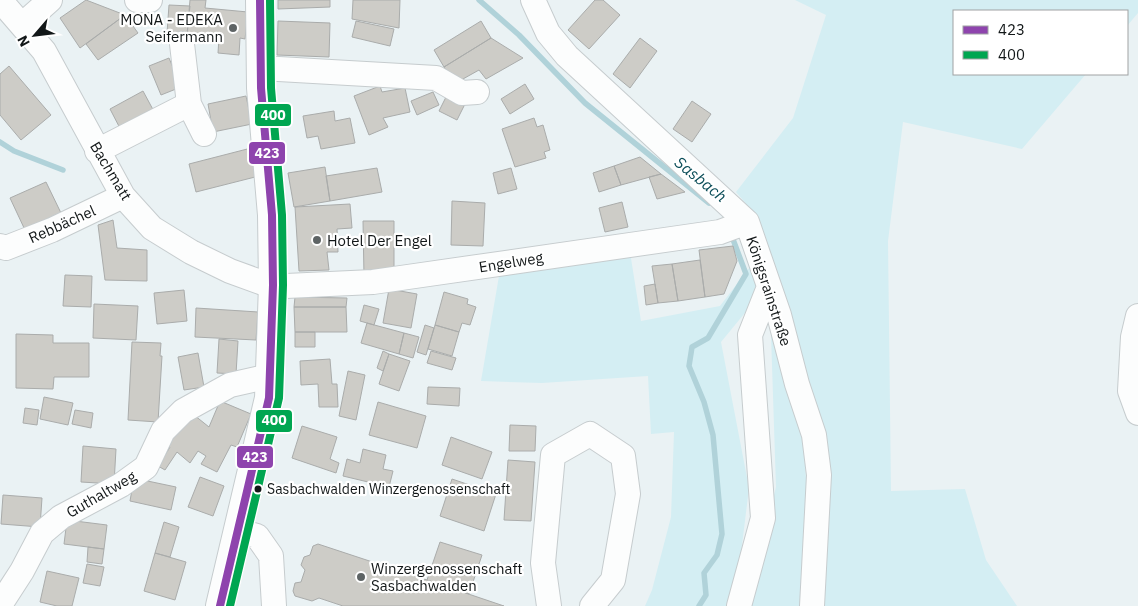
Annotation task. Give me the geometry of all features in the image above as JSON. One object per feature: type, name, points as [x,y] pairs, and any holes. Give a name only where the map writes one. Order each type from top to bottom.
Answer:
[{"type":"main road","points":[[220,606],[269,398],[273,285],[272,215],[261,68],[260,0]]},
{"type":"street","name":"Bachmatt","points":[[0,0],[44,51],[123,196],[152,228],[191,252],[230,271],[273,285]]},
{"type":"street","points":[[22,25],[50,0]]},
{"type":"street","points":[[137,0],[150,0]]},
{"type":"street","name":"Königsrainstraße","points":[[534,0],[548,33],[568,56],[747,222],[770,287],[797,384],[814,435],[819,475],[812,606]]},
{"type":"street","points":[[182,44],[189,104],[204,134]]},
{"type":"street","points":[[261,68],[436,78],[462,93],[477,92]]},
{"type":"street","points":[[97,151],[189,104]]},
{"type":"street","name":"Rebbächel","points":[[0,246],[6,248],[34,238],[123,196]]},
{"type":"street","name":"Engelweg","points":[[273,285],[374,282],[720,232],[747,222]]},
{"type":"street","points":[[739,606],[763,518],[750,335],[770,287]]},
{"type":"street","points":[[1138,316],[1132,337],[1130,391],[1138,413]]},
{"type":"street","name":"Guthaltweg","points":[[0,605],[22,571],[42,533],[61,518],[121,485],[146,467],[163,431],[184,411],[230,385],[270,376]]},
{"type":"street","points":[[549,606],[543,563],[553,455],[590,434],[622,456],[628,494],[614,580],[592,606]]},
{"type":"street","points":[[239,531],[257,536],[271,556],[274,606]]},
{"type":"shaded area","points":[[795,0],[1138,0],[1138,13],[1128,25],[1128,10],[953,10],[953,75],[1085,75],[1022,149],[903,122],[888,241],[891,491],[965,489],[986,560],[1017,606],[823,606],[826,467],[748,206],[736,192],[793,118],[826,15]]},
{"type":"shaded area","points":[[630,252],[641,321],[720,306],[753,263],[758,297],[721,342],[749,488],[736,594],[731,606],[645,606],[652,590],[671,517],[674,432],[651,434],[648,376],[542,383],[481,381],[499,276]]},
{"type":"shaded area","points":[[771,335],[803,439],[808,504],[802,606],[747,606],[776,487]]},
{"type":"building","points":[[86,0],[125,15],[80,48],[60,18]]},
{"type":"building","points":[[190,0],[206,0],[205,8],[248,12],[245,39],[240,38],[239,55],[218,53],[219,38],[187,35]]},
{"type":"building","points":[[278,0],[330,0],[330,7],[278,9]]},
{"type":"building","points":[[353,0],[400,0],[399,28],[352,19]]},
{"type":"building","points":[[595,0],[603,0],[620,15],[589,49],[568,30]]},
{"type":"building","points":[[169,5],[190,6],[187,35],[167,33]]},
{"type":"building","points":[[125,15],[138,33],[98,60],[86,44]]},
{"type":"building","points":[[278,21],[330,23],[329,57],[277,55]]},
{"type":"building","points":[[356,21],[394,29],[390,46],[352,37]]},
{"type":"building","points":[[481,21],[491,38],[444,67],[434,50]]},
{"type":"building","points":[[491,38],[523,58],[486,79],[479,70],[454,84],[444,67]]},
{"type":"building","points":[[640,38],[657,51],[630,88],[613,74]]},
{"type":"building","points":[[169,58],[181,87],[161,95],[149,66]]},
{"type":"building","points":[[9,66],[51,115],[21,140],[0,115],[0,74]]},
{"type":"building","points":[[525,84],[534,99],[510,114],[501,99]]},
{"type":"building","points":[[380,86],[382,92],[405,88],[410,112],[383,118],[388,127],[369,135],[354,96]]},
{"type":"building","points":[[143,91],[157,117],[123,134],[110,109]]},
{"type":"building","points":[[433,92],[439,105],[417,115],[411,101]]},
{"type":"building","points":[[447,95],[465,104],[457,120],[439,111]]},
{"type":"building","points":[[246,96],[252,124],[213,132],[208,104]]},
{"type":"building","points":[[692,101],[711,114],[692,142],[673,129]]},
{"type":"building","points":[[334,111],[335,121],[350,118],[355,143],[321,149],[318,136],[307,138],[303,116]]},
{"type":"building","points":[[534,118],[537,127],[543,125],[550,150],[544,152],[546,158],[515,167],[502,129]]},
{"type":"building","points":[[255,147],[263,175],[196,192],[189,164]]},
{"type":"building","points":[[640,157],[661,174],[621,185],[614,166]]},
{"type":"building","points":[[614,166],[621,185],[599,192],[593,173]]},
{"type":"building","points":[[325,167],[330,201],[294,207],[288,173]]},
{"type":"building","points":[[377,168],[382,192],[330,201],[326,176]]},
{"type":"building","points":[[511,168],[517,189],[498,194],[493,173]]},
{"type":"building","points":[[661,174],[685,192],[657,199],[649,177]]},
{"type":"building","points":[[46,182],[61,213],[25,230],[10,198]]},
{"type":"building","points":[[452,201],[485,203],[483,246],[451,245]]},
{"type":"building","points":[[622,202],[628,227],[605,232],[599,208]]},
{"type":"building","name":"Hotel Der Engel","points":[[350,204],[352,228],[337,229],[338,252],[327,252],[329,270],[299,271],[295,207]]},
{"type":"building","points":[[113,220],[117,248],[147,250],[147,281],[105,280],[98,225]]},
{"type":"building","points":[[363,221],[394,221],[394,276],[364,276]]},
{"type":"building","points":[[733,246],[737,261],[724,294],[705,297],[699,250]]},
{"type":"building","points":[[700,260],[705,297],[678,301],[672,264]]},
{"type":"building","points":[[672,264],[678,301],[658,303],[652,266]]},
{"type":"building","points":[[65,275],[92,276],[91,307],[63,306]]},
{"type":"building","points":[[655,284],[658,303],[646,305],[644,286]]},
{"type":"building","points":[[389,289],[417,294],[411,328],[383,323]]},
{"type":"building","points":[[184,290],[187,321],[157,324],[154,293]]},
{"type":"building","points":[[444,292],[468,299],[467,304],[476,307],[470,325],[462,323],[459,332],[435,325]]},
{"type":"building","points":[[295,297],[347,298],[346,307],[294,307]]},
{"type":"building","points":[[94,304],[138,306],[136,340],[93,338]]},
{"type":"building","points":[[364,305],[379,309],[374,325],[360,321]]},
{"type":"building","points":[[294,307],[346,307],[347,332],[295,332]]},
{"type":"building","points":[[196,308],[258,312],[256,340],[195,337]]},
{"type":"building","points":[[367,323],[404,333],[399,354],[361,343]]},
{"type":"building","points":[[425,325],[434,328],[426,355],[417,352]]},
{"type":"building","points":[[435,325],[459,332],[452,356],[428,349]]},
{"type":"building","points":[[295,332],[315,332],[315,347],[295,347]]},
{"type":"building","points":[[404,333],[419,337],[413,358],[399,354]]},
{"type":"building","points":[[16,334],[53,335],[53,343],[89,343],[89,377],[54,377],[53,389],[16,388]]},
{"type":"building","points":[[219,339],[238,341],[236,374],[217,373]]},
{"type":"building","points":[[132,342],[161,343],[158,422],[128,420]]},
{"type":"building","points":[[383,351],[389,354],[383,371],[377,368]]},
{"type":"building","points":[[431,351],[456,358],[452,370],[427,363]]},
{"type":"building","points":[[198,353],[204,387],[184,390],[178,357]]},
{"type":"building","points":[[389,354],[410,361],[399,391],[379,384]]},
{"type":"building","points":[[330,359],[332,384],[337,384],[338,407],[319,407],[318,384],[301,385],[300,361]]},
{"type":"building","points":[[348,371],[365,375],[356,420],[339,416]]},
{"type":"building","points":[[428,387],[460,388],[459,406],[427,404]]},
{"type":"building","points":[[44,397],[73,403],[68,425],[40,419]]},
{"type":"building","points":[[220,401],[251,414],[237,447],[231,445],[217,472],[201,464],[206,456],[198,451],[190,463],[177,452],[165,470],[158,466],[170,447],[165,442],[189,411],[209,427]]},
{"type":"building","points":[[378,402],[426,416],[417,448],[369,435]]},
{"type":"building","points":[[25,408],[39,410],[37,425],[23,423]]},
{"type":"building","points":[[75,410],[93,413],[91,428],[72,424]]},
{"type":"building","points":[[510,425],[536,426],[535,451],[509,451]]},
{"type":"building","points":[[302,426],[337,437],[330,459],[339,463],[336,473],[292,458]]},
{"type":"building","points":[[451,437],[492,452],[482,479],[442,465]]},
{"type":"building","points":[[83,446],[116,449],[114,484],[81,482]]},
{"type":"building","points":[[363,449],[386,455],[383,469],[393,471],[389,487],[343,476],[347,459],[360,463]]},
{"type":"building","points":[[508,460],[535,462],[531,521],[504,520]]},
{"type":"building","points":[[200,477],[224,486],[213,516],[188,507]]},
{"type":"building","points":[[138,479],[176,487],[171,510],[130,501],[133,484]]},
{"type":"building","points":[[452,479],[496,494],[484,531],[440,516]]},
{"type":"building","points":[[3,495],[42,498],[40,527],[1,524]]},
{"type":"building","points":[[67,520],[107,525],[104,549],[64,544]]},
{"type":"building","points":[[164,522],[179,527],[170,557],[155,553]]},
{"type":"building","points":[[440,542],[482,555],[469,594],[427,580]]},
{"type":"building","name":"Winzergenossenschaft Sasbachwalden","points":[[318,544],[504,606],[343,606],[319,598],[312,601],[295,596],[293,591],[295,583],[301,582],[305,570],[301,565],[304,557],[310,555],[313,546]]},
{"type":"building","points":[[88,547],[104,549],[102,564],[87,562]]},
{"type":"building","points":[[155,553],[186,562],[175,600],[144,591]]},
{"type":"building","points":[[87,564],[104,567],[100,586],[83,583]]},
{"type":"building","points":[[47,571],[79,578],[72,606],[57,606],[40,602]]},
{"type":"waterway","name":"Sasbach","points":[[479,0],[519,35],[585,103],[709,203]]},
{"type":"waterway","points":[[0,142],[14,151],[63,170]]},
{"type":"waterway","name":"Sasbach","points":[[699,606],[706,595],[704,573],[717,555],[722,534],[713,435],[704,402],[689,366],[692,347],[708,338],[746,274],[731,234]]},
{"type":"transit line","name":"423","points":[[220,606],[269,398],[273,285],[272,215],[261,88],[260,0]]},
{"type":"transit line","name":"400","points":[[230,606],[279,398],[283,285],[282,215],[271,88],[270,0]]},
{"type":"place","name":"MONA - EDEKA Seifermann","points":[[233,28]]},
{"type":"place","name":"Hotel Der Engel","points":[[317,240]]},
{"type":"place","name":"Sasbachwalden Winzergenossenschaft","points":[[258,489]]},
{"type":"place","name":"Winzergenossenschaft Sasbachwalden","points":[[361,577]]}]
